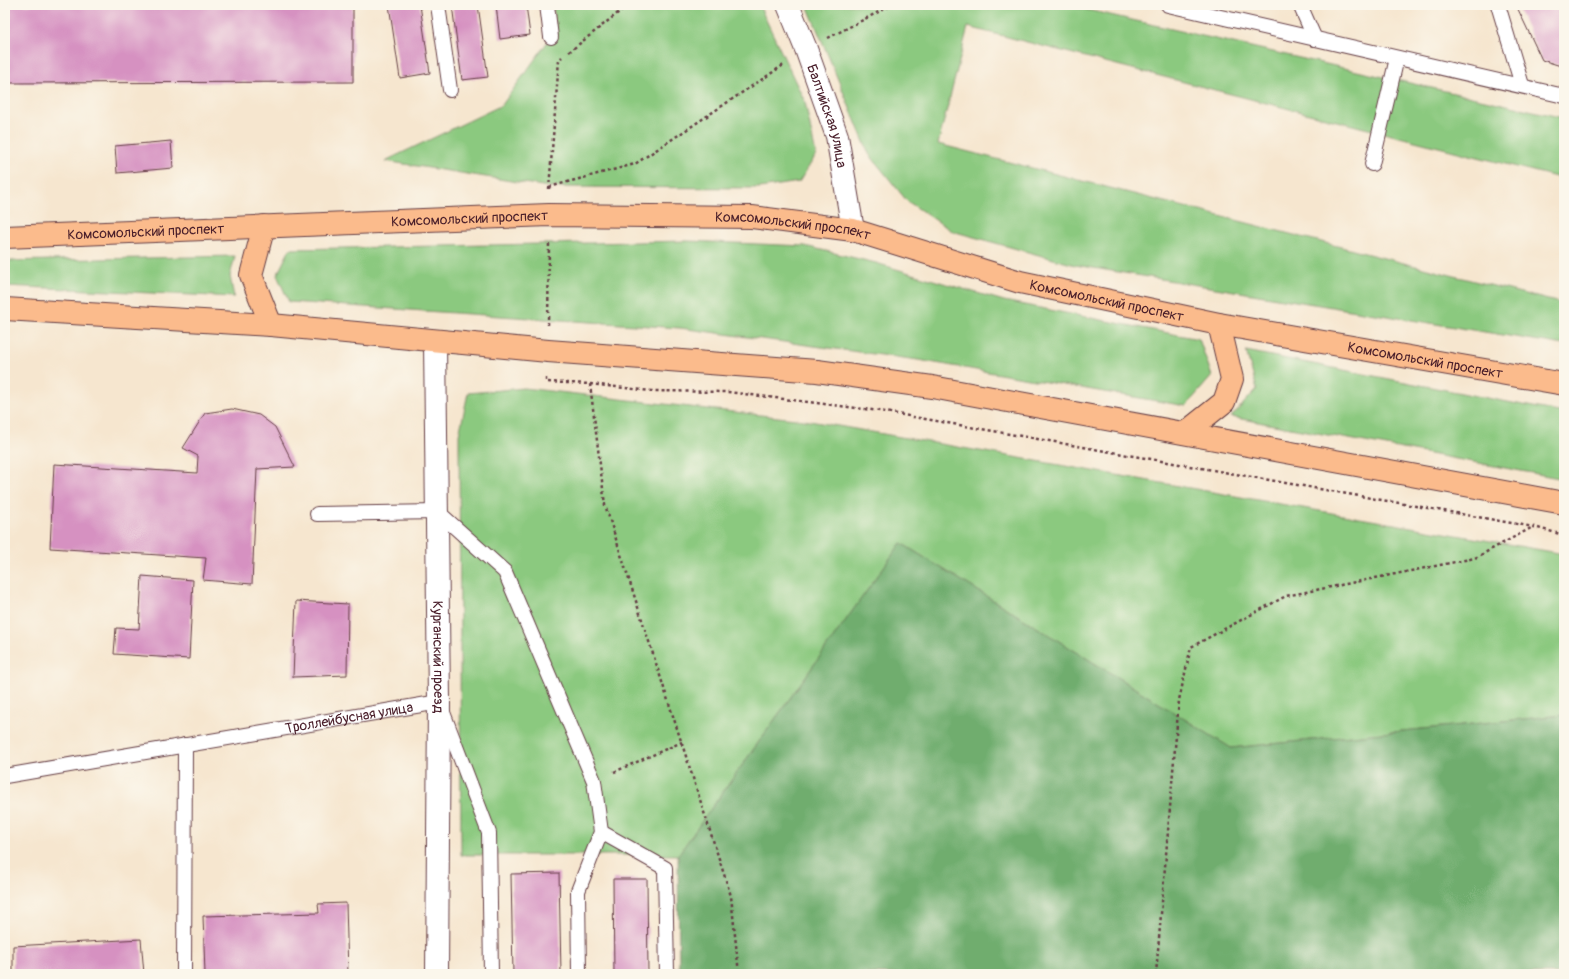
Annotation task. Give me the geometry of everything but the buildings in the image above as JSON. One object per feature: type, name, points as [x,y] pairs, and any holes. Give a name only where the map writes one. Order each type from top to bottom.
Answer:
[{"type":"main road","name":"Комсомольский проспект","points":[[5,237],[549,215],[752,216],[853,230],[1020,282],[1219,324],[1564,384]]},
{"type":"main road","points":[[264,226],[251,275],[271,325]]},
{"type":"main road","points":[[5,309],[271,325],[548,351],[817,371],[932,388],[1554,501]]},
{"type":"main road","points":[[1185,433],[1224,402],[1232,379],[1219,324]]},
{"type":"street","name":"Балтийская улица","points":[[788,5],[806,49],[837,136],[853,230]]},
{"type":"street","name":"Курганский проезд","points":[[435,341],[439,702],[437,974]]},
{"type":"lane","points":[[438,5],[450,90]]},
{"type":"lane","points":[[547,5],[551,37]]},
{"type":"lane","points":[[1168,5],[1397,58],[1522,85],[1564,96]]},
{"type":"lane","points":[[1300,5],[1314,39]]},
{"type":"lane","points":[[1498,5],[1522,85]]},
{"type":"lane","points":[[1372,164],[1397,58]]},
{"type":"lane","points":[[317,514],[438,512],[505,572],[594,781],[601,832],[578,891],[579,974]]},
{"type":"lane","points":[[439,702],[489,832],[491,974]]},
{"type":"lane","name":"Троллейбусная улица","points":[[5,776],[439,702]]},
{"type":"lane","points":[[184,974],[185,745]]},
{"type":"lane","points":[[601,832],[665,868],[667,974]]},
{"type":"path","points":[[628,5],[559,60],[549,187],[548,351],[546,382],[590,384],[651,391],[728,392],[880,410],[1534,527],[1564,535]]},
{"type":"path","points":[[549,187],[635,164],[806,49],[892,5]]},
{"type":"path","points":[[590,384],[605,505],[731,896],[739,974]]},
{"type":"path","points":[[1156,974],[1179,700],[1191,647],[1286,596],[1475,558],[1534,527],[1554,501]]},
{"type":"path","points":[[594,781],[682,742]]},
{"type":"green space","points":[[553,5],[759,5],[805,102],[816,155],[799,182],[760,188],[549,187],[385,161],[502,105],[556,30]]},
{"type":"green space","points":[[807,5],[1066,5],[1564,118],[1564,179],[968,27],[938,144],[1564,304],[1564,345],[1075,265],[952,231],[907,201],[869,154]]},
{"type":"green space","points":[[687,241],[805,246],[876,263],[1004,301],[1199,339],[1212,376],[1186,406],[918,360],[680,328],[289,302],[277,275],[290,249]]},
{"type":"green space","points":[[235,256],[230,276],[234,297],[5,286],[5,261]]},
{"type":"green space","points":[[1246,351],[1564,413],[1564,479],[1231,417],[1257,389]]},
{"type":"green space","points":[[524,388],[804,420],[1564,554],[1564,715],[1231,748],[901,543],[678,855],[461,855],[459,435],[468,393]]},
{"type":"green space","points":[[901,543],[1231,748],[1564,715],[1564,974],[679,974],[678,855]]}]
